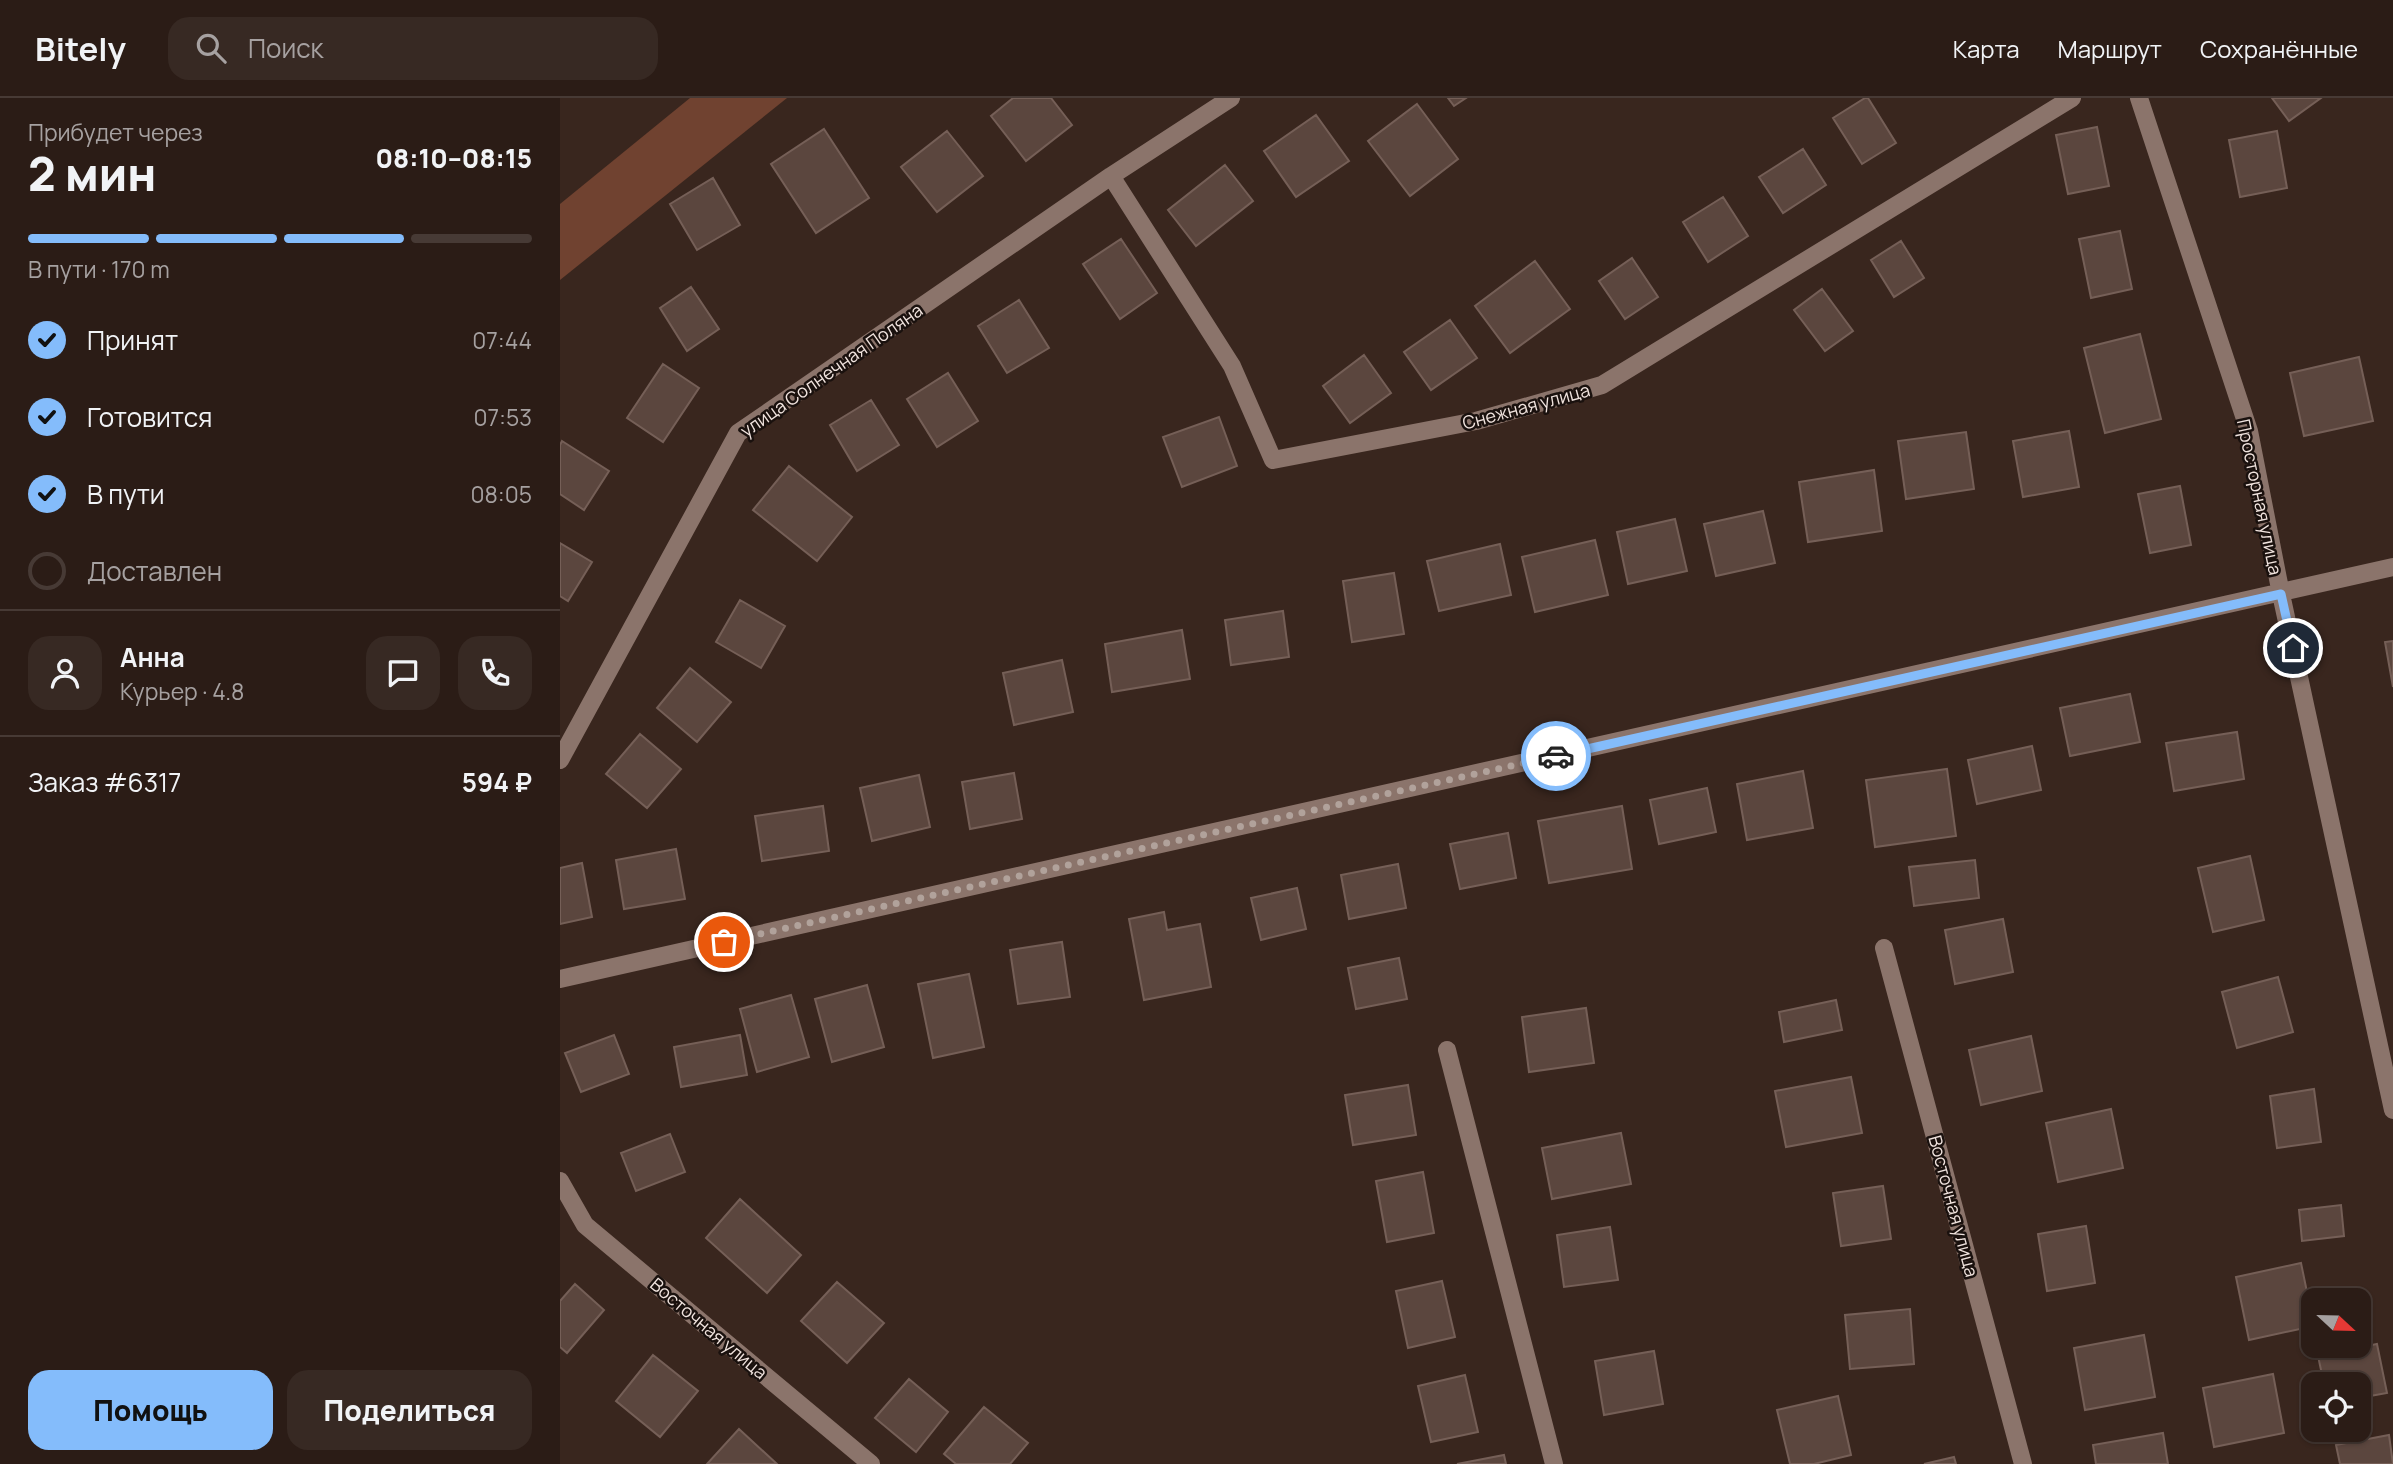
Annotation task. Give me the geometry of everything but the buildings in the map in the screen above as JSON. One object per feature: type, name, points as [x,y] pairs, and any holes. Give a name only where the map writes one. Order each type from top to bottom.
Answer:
[{"type":"street","name":"улица Солнечная Поляна","points":[[560,760],[738,433],[1111,176],[1231,98]]},
{"type":"street","name":"Снежная улица","points":[[1111,176],[1232,366],[1273,460],[1476,421],[1602,385],[2072,98]]},
{"type":"street","name":"Просторная улица","points":[[2139,98],[2249,431],[2281,594],[2393,1110]]},
{"type":"street","points":[[560,979],[2393,567]]},
{"type":"street","name":"Восточная улица","points":[[1884,948],[2023,1464]]},
{"type":"street","points":[[1447,1050],[1554,1464]]},
{"type":"street","name":"Восточная улица","points":[[560,1181],[585,1225],[871,1464]]},
{"type":"shaded area","points":[[690,98],[787,98],[560,280],[560,204]]},
{"type":"way so far","points":[[724,942],[1556,756]]},
{"type":"route","points":[[1556,756],[2281,594],[2293,648]]}]
